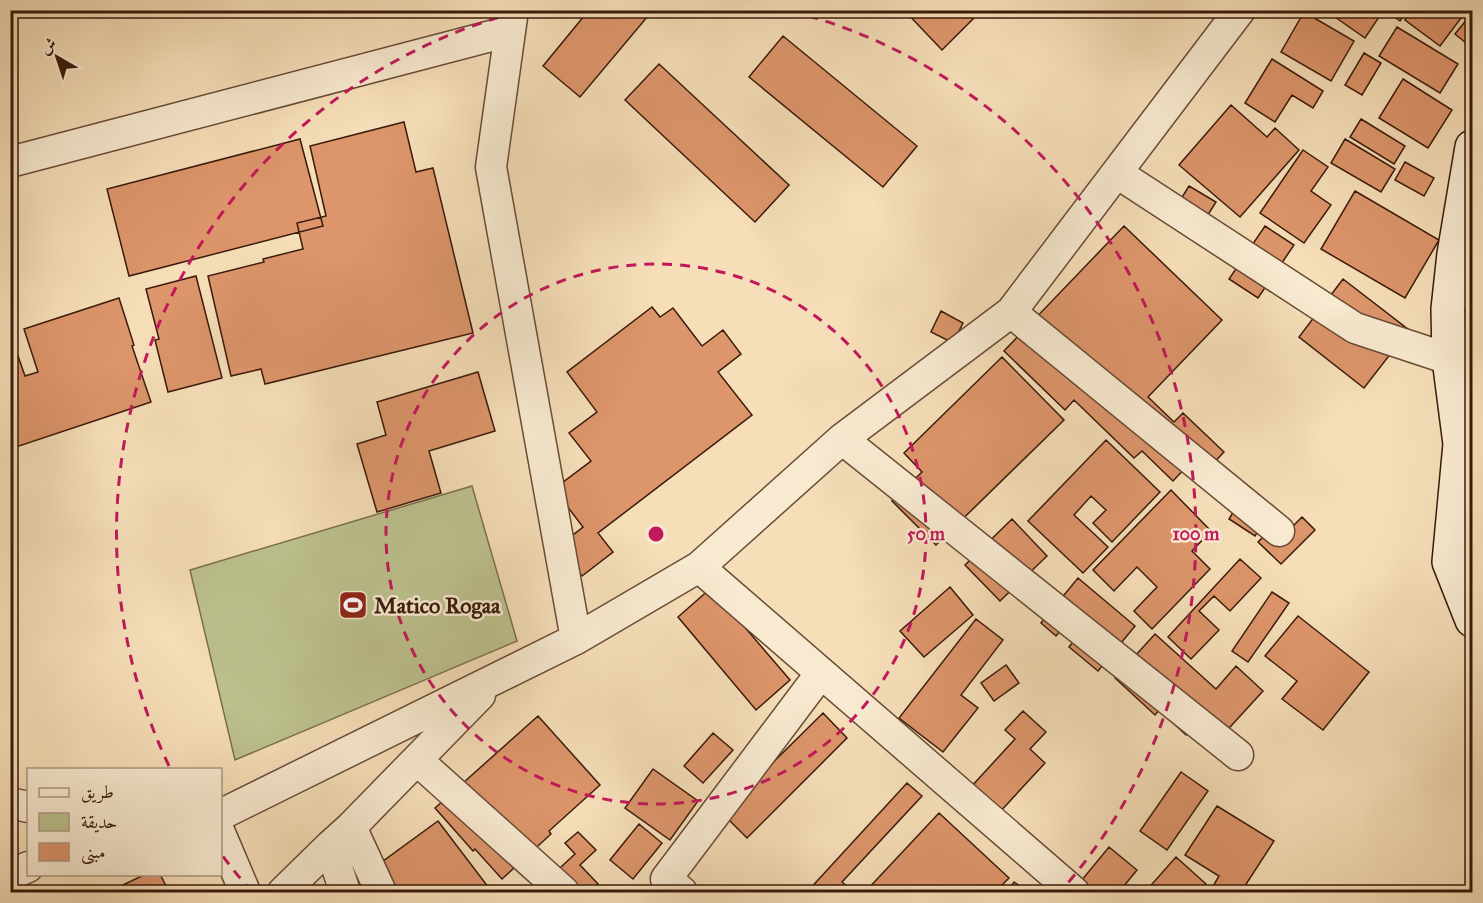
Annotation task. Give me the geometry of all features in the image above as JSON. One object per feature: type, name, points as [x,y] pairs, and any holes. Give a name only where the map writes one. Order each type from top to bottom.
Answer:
[{"type":"street","points":[[222,814],[576,639],[699,567],[842,439],[1011,312],[1240,10]]},
{"type":"street","points":[[10,162],[512,21],[491,167],[576,639]]},
{"type":"street","points":[[1471,612],[1449,562],[1460,444],[1449,358],[1448,309],[1454,254],[1473,147]]},
{"type":"street","points":[[1118,173],[1355,328],[1449,358],[1473,382]]},
{"type":"street","points":[[1448,309],[1473,286]]},
{"type":"street","points":[[1011,312],[1279,531]]},
{"type":"street","points":[[842,439],[1238,755]]},
{"type":"street","points":[[699,567],[1074,892]]},
{"type":"street","points":[[682,892],[666,879],[821,673]]},
{"type":"street","points":[[283,892],[496,679]]},
{"type":"street","points":[[417,760],[564,892]]},
{"type":"street","points":[[10,803],[27,807]]},
{"type":"street","points":[[340,836],[345,892]]},
{"type":"street","points":[[340,836],[381,892]]},
{"type":"street","points":[[222,838],[245,892]]},
{"type":"street","points":[[10,875],[27,867]]},
{"type":"green space","name":"Matico Rogaa","points":[[472,486],[517,641],[235,760],[190,570]]},
{"type":"building","points":[[589,10],[653,10],[580,97],[543,66]]},
{"type":"building","points":[[904,10],[982,10],[942,50]]},
{"type":"building","points":[[1325,10],[1375,10],[1381,14],[1365,38]]},
{"type":"building","points":[[1385,10],[1408,10],[1400,21]]},
{"type":"building","points":[[1412,10],[1467,10],[1440,46],[1405,20]]},
{"type":"building","points":[[1304,12],[1354,41],[1331,81],[1281,52]]},
{"type":"building","points":[[1472,13],[1472,48],[1455,34]]},
{"type":"building","points":[[1397,27],[1458,64],[1440,93],[1379,56]]},
{"type":"building","points":[[783,36],[917,146],[883,187],[749,77]]},
{"type":"building","points":[[1364,53],[1381,63],[1362,95],[1345,85]]},
{"type":"building","points":[[1272,59],[1323,91],[1313,108],[1292,95],[1275,122],[1245,103]]},
{"type":"building","points":[[659,64],[789,185],[755,222],[625,100]]},
{"type":"building","points":[[1403,79],[1452,110],[1428,148],[1379,118]]},
{"type":"building","points":[[1231,105],[1267,137],[1275,128],[1299,150],[1240,217],[1179,165]]},
{"type":"building","points":[[1361,119],[1405,146],[1394,164],[1350,137]]},
{"type":"building","points":[[404,122],[416,172],[433,168],[473,333],[265,384],[261,369],[231,376],[208,276],[264,262],[263,259],[303,249],[297,223],[326,216],[310,146]]},
{"type":"building","points":[[300,139],[323,226],[129,276],[107,189]]},
{"type":"building","points":[[1345,139],[1395,169],[1381,192],[1331,163]]},
{"type":"building","points":[[1303,150],[1328,167],[1311,191],[1331,205],[1304,243],[1260,213]]},
{"type":"building","points":[[1405,162],[1434,178],[1424,196],[1395,180]]},
{"type":"building","points":[[1189,186],[1216,202],[1196,234],[1169,218]]},
{"type":"building","points":[[1355,191],[1439,240],[1405,298],[1321,249]]},
{"type":"building","points":[[1124,226],[1222,320],[1148,397],[1174,422],[1183,413],[1224,452],[1203,474],[1191,462],[1173,481],[1142,451],[1134,458],[1074,400],[1065,410],[1004,351]]},
{"type":"building","points":[[1265,226],[1294,245],[1258,298],[1229,279]]},
{"type":"building","points":[[196,276],[222,378],[168,392],[155,340],[159,339],[146,289]]},
{"type":"building","points":[[1343,279],[1409,330],[1364,388],[1299,337]]},
{"type":"building","points":[[119,298],[151,402],[10,449],[10,333],[25,376],[38,372],[24,329]]},
{"type":"building","points":[[652,307],[660,317],[673,308],[702,346],[723,330],[741,354],[718,372],[752,415],[598,533],[613,552],[582,576],[559,546],[583,527],[554,489],[591,461],[569,433],[597,412],[567,372]]},
{"type":"building","points":[[941,311],[963,323],[953,343],[931,332]]},
{"type":"building","points":[[1472,326],[1472,353],[1460,336]]},
{"type":"building","points":[[1002,357],[1064,420],[936,545],[892,501],[922,472],[904,453]]},
{"type":"building","points":[[478,372],[495,431],[429,451],[441,493],[377,512],[357,444],[386,435],[377,402]]},
{"type":"building","points":[[1106,440],[1160,492],[1112,542],[1093,523],[1106,510],[1091,496],[1074,515],[1108,547],[1083,573],[1028,521]]},
{"type":"building","points":[[1171,490],[1211,531],[1192,551],[1210,569],[1152,629],[1134,611],[1157,587],[1137,567],[1114,591],[1093,570]]},
{"type":"building","points":[[1245,493],[1272,510],[1255,536],[1229,519]]},
{"type":"building","points":[[1302,517],[1315,530],[1281,564],[1258,542],[1281,520],[1290,529]]},
{"type":"building","points":[[1012,519],[1047,556],[1000,601],[965,565]]},
{"type":"building","points":[[1240,559],[1261,578],[1230,611],[1214,596],[1199,611],[1219,630],[1191,659],[1168,637]]},
{"type":"building","points":[[1078,578],[1135,626],[1098,671],[1069,647],[1088,624],[1075,613],[1056,636],[1041,623]]},
{"type":"building","points":[[950,587],[973,615],[924,657],[900,631]]},
{"type":"building","points":[[711,588],[790,680],[756,710],[678,617]]},
{"type":"building","points":[[1272,592],[1289,603],[1248,662],[1232,651]]},
{"type":"building","points":[[1298,616],[1369,672],[1323,730],[1282,699],[1297,681],[1265,656]]},
{"type":"building","points":[[976,619],[1003,640],[961,695],[978,708],[943,752],[899,718]]},
{"type":"building","points":[[1155,634],[1216,689],[1236,666],[1263,691],[1221,737],[1201,718],[1186,735],[1159,710],[1155,715],[1115,678]]},
{"type":"building","points":[[1006,665],[1019,683],[994,701],[981,683]]},
{"type":"building","points":[[1023,711],[1046,732],[1030,749],[1045,763],[998,814],[970,788],[1015,739],[1005,730]]},
{"type":"building","points":[[823,713],[847,738],[747,838],[722,813]]},
{"type":"building","points":[[538,716],[600,785],[549,831],[551,834],[502,879],[475,849],[473,851],[435,808]]},
{"type":"building","points":[[713,733],[733,750],[703,783],[684,766]]},
{"type":"building","points":[[653,769],[698,801],[670,840],[625,808]]},
{"type":"building","points":[[1181,772],[1208,791],[1167,850],[1140,831]]},
{"type":"building","points":[[907,783],[922,796],[842,882],[854,892],[807,892]]},
{"type":"building","points":[[1217,806],[1274,841],[1241,892],[1218,892],[1212,888],[1219,876],[1185,855]]},
{"type":"building","points":[[939,813],[1009,878],[995,892],[865,892]]},
{"type":"building","points":[[438,821],[492,892],[394,892],[375,867]]},
{"type":"building","points":[[639,824],[662,843],[633,879],[610,860]]},
{"type":"building","points":[[578,832],[596,850],[580,865],[598,884],[589,892],[534,892],[575,854],[565,843]]},
{"type":"building","points":[[1109,847],[1137,870],[1119,892],[1096,892],[1081,881]]},
{"type":"building","points":[[1176,857],[1206,884],[1199,892],[1145,892]]},
{"type":"building","points":[[142,876],[161,876],[169,892],[108,892]]},
{"type":"building","points":[[1014,882],[1029,892],[1007,892]]},
{"type":"place","name":"Matico Rogaa","points":[[353,605]]}]
